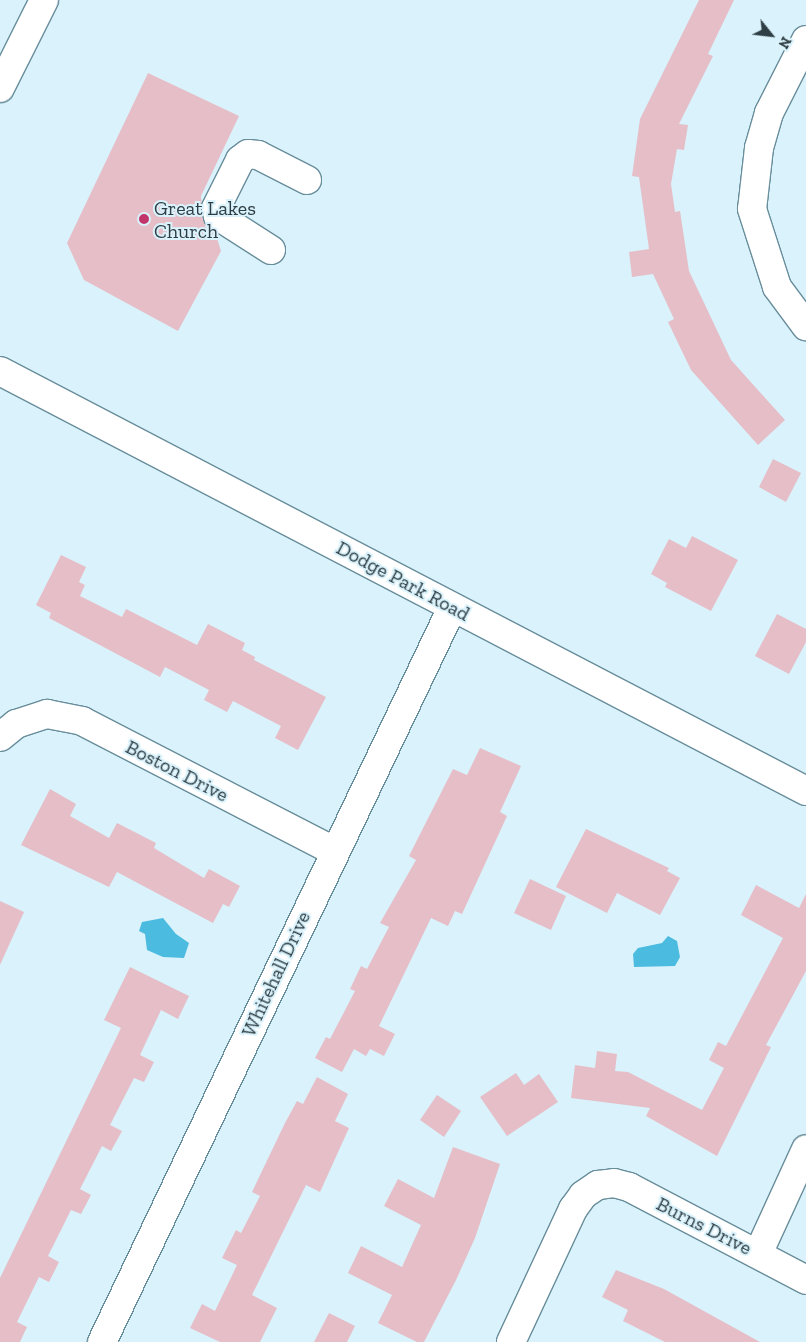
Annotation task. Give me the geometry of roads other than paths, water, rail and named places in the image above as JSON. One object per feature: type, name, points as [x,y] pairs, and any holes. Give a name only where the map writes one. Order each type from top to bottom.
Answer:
[{"type":"street","points":[[0,88],[44,0]]},
{"type":"street","points":[[806,40],[770,113],[759,148],[752,209],[778,287],[806,326]]},
{"type":"street","points":[[271,250],[218,216],[216,208],[240,160],[248,154],[258,155],[306,180]]},
{"type":"street","name":"Dodge Park Road","points":[[0,371],[806,791]]},
{"type":"street","name":"Whitehall Drive","points":[[102,1342],[334,851],[452,608]]},
{"type":"street","name":"Boston Drive","points":[[8,731],[47,714],[82,721],[334,851]]},
{"type":"street","points":[[758,1254],[806,1149]]},
{"type":"street","name":"Burns Drive","points":[[511,1342],[573,1209],[583,1195],[598,1185],[614,1183],[629,1188],[806,1280]]},
{"type":"water","points":[[163,918],[176,934],[189,943],[184,958],[163,957],[147,950],[145,934],[139,931],[142,922]]},
{"type":"water","points":[[668,936],[677,941],[680,957],[675,966],[634,967],[633,954],[638,948],[662,943]]},
{"type":"place","name":"Great Lakes Church","points":[[144,219]]}]
